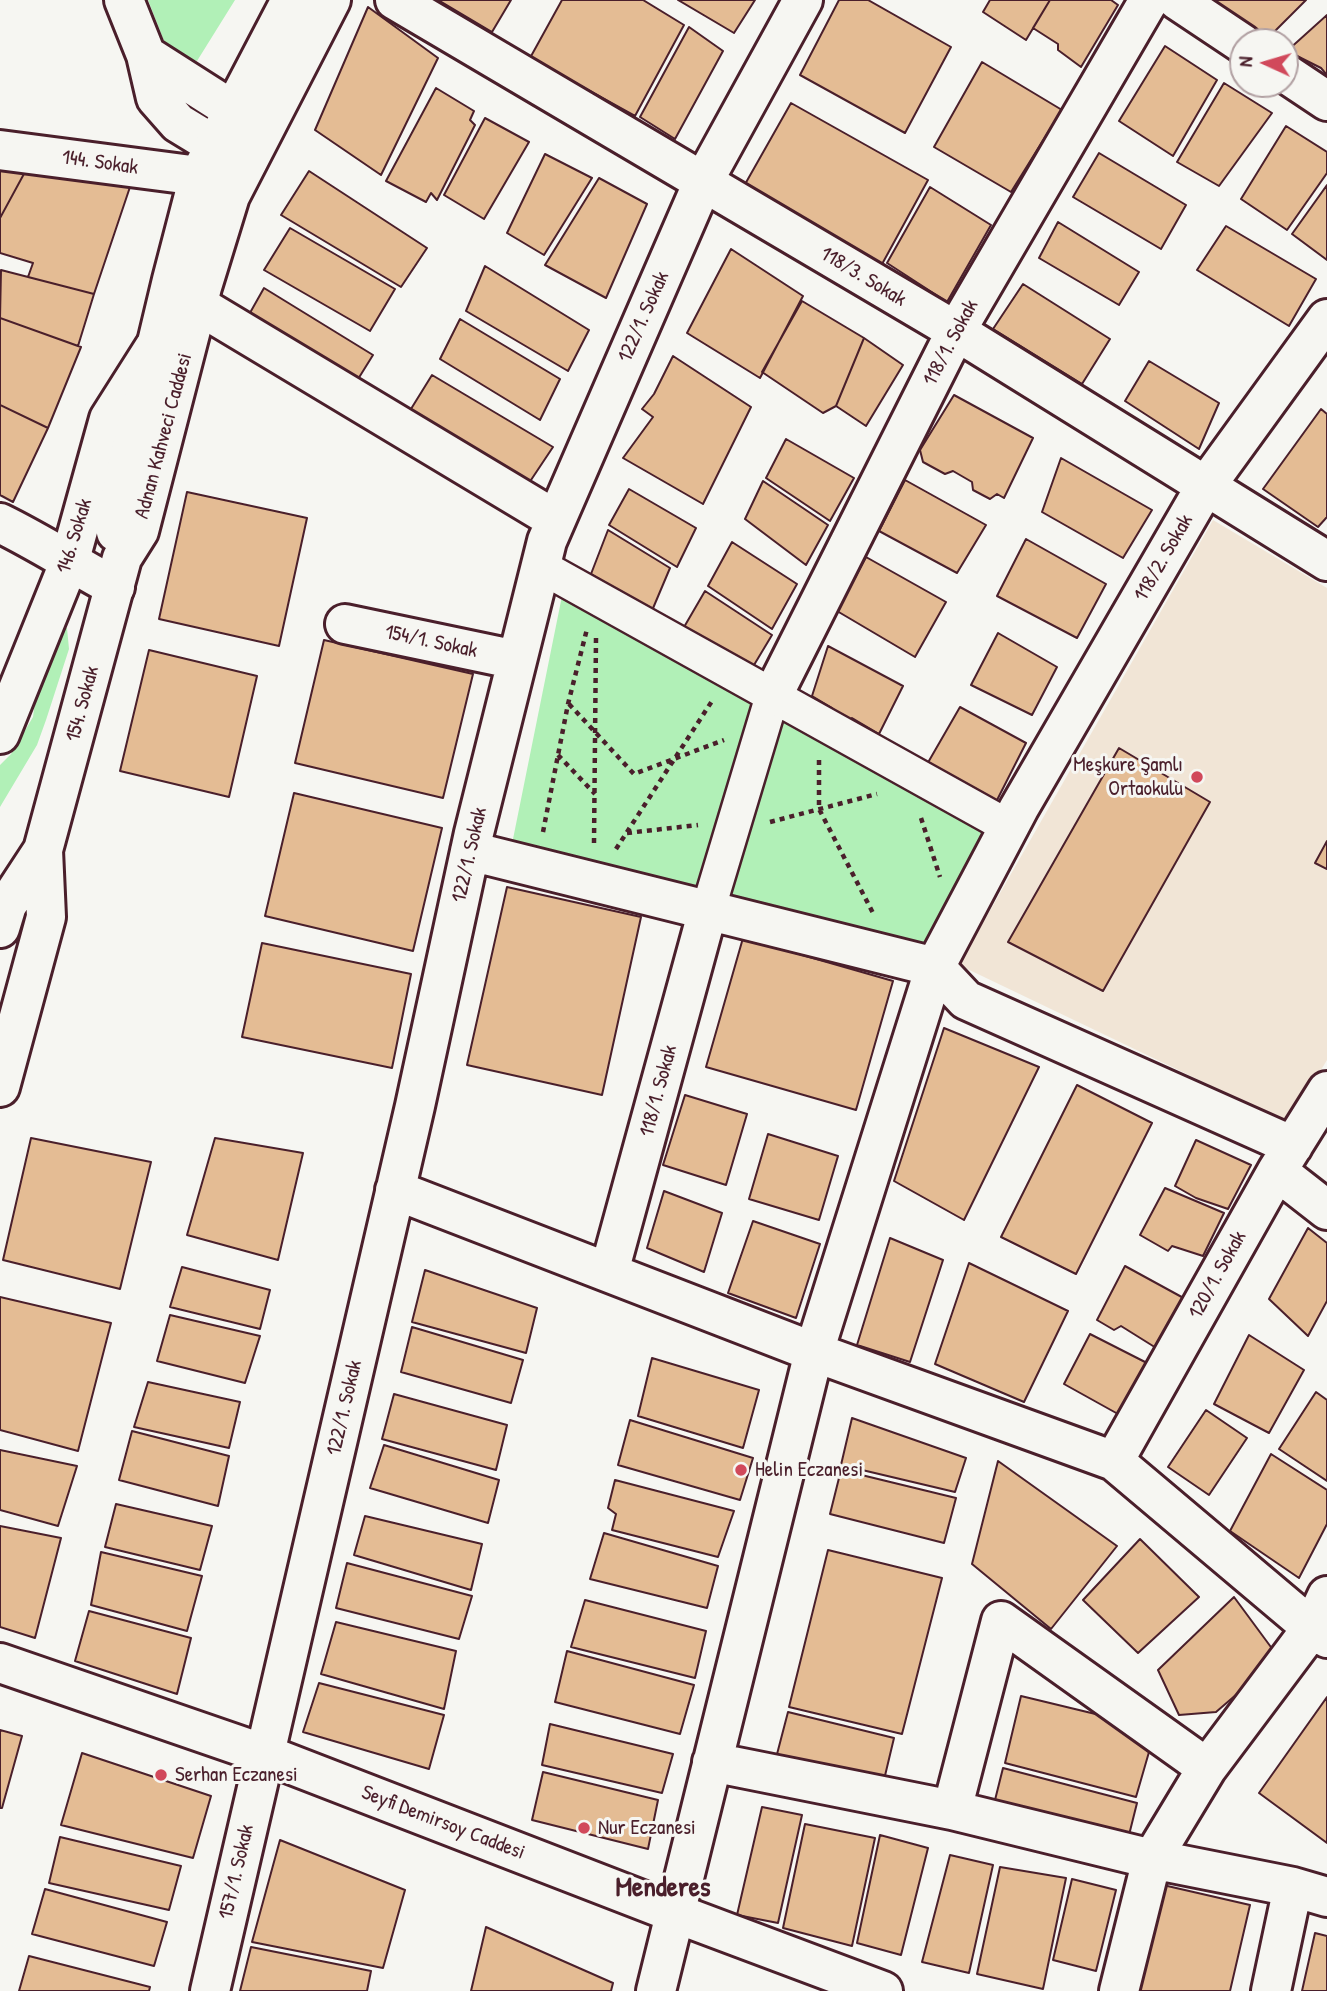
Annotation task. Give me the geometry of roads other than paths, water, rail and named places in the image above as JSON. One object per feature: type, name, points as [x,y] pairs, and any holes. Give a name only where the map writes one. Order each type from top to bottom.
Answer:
[{"type":"street","points":[[124,0],[146,55],[156,98],[178,123],[221,163]]},
{"type":"street","name":"Adnan Kahveci Caddesi","points":[[249,121],[291,0]]},
{"type":"street","name":"Adnan Kahveci Caddesi","points":[[119,573],[114,523],[157,343],[221,163],[331,0]]},
{"type":"street","name":"118/3. Sokak","points":[[395,0],[956,331],[1327,561]]},
{"type":"street","name":"122/1. Sokak","points":[[264,1754],[395,1190],[470,851],[540,566],[556,520],[703,182],[803,0]]},
{"type":"street","name":"118/1. Sokak","points":[[768,711],[956,331],[1149,0]]},
{"type":"street","points":[[1177,0],[1229,35]]},
{"type":"street","points":[[146,55],[249,121]]},
{"type":"street","points":[[1299,82],[1327,101]]},
{"type":"street","name":"144. Sokak","points":[[0,150],[221,163]]},
{"type":"street","name":"Adnan Kahveci Caddesi","points":[[119,573],[139,531],[198,304],[230,196],[221,163]]},
{"type":"street","points":[[198,304],[556,520]]},
{"type":"street","name":"118/2. Sokak","points":[[656,1991],[814,1352],[935,967],[1014,818],[1205,487],[1327,319]]},
{"type":"street","name":"146. Sokak","points":[[0,733],[69,563],[108,418],[157,343]]},
{"type":"street","points":[[0,523],[31,538],[69,563],[119,573]]},
{"type":"street","points":[[540,566],[596,606],[730,673],[768,711],[819,723],[918,783],[1014,818]]},
{"type":"street","name":"154. Sokak","points":[[43,850],[119,573]]},
{"type":"street","name":"154/1. Sokak","points":[[345,624],[517,660]]},
{"type":"street","points":[[708,910],[768,711]]},
{"type":"street","points":[[0,928],[7,905],[43,850]]},
{"type":"street","points":[[0,1087],[46,917],[43,850]]},
{"type":"street","points":[[470,851],[935,967],[966,1000],[1285,1158],[1327,1210]]},
{"type":"street","name":"118/1. Sokak","points":[[609,1272],[708,910]]},
{"type":"street","name":"120/1. Sokak","points":[[1114,1461],[1285,1158],[1327,1091]]},
{"type":"street","points":[[395,1190],[814,1352],[1114,1461],[1322,1620],[1207,1768],[1152,1859],[1119,1991]]},
{"type":"street","points":[[952,1810],[1001,1621],[1207,1768]]},
{"type":"street","name":"Seyfi Demirsoy Caddesi","points":[[0,1663],[264,1754],[883,1991]]},
{"type":"street","name":"157/1. Sokak","points":[[210,1991],[264,1754]]},
{"type":"street","points":[[712,1762],[952,1810],[1152,1859],[1310,1892],[1271,1991]]},
{"type":"place","name":"Meşkure Şamlı Ortaokulu","points":[[1197,777]]},
{"type":"place","name":"Helin Eczanesi","points":[[741,1470]]},
{"type":"place","name":"Serhan Eczanesi","points":[[161,1775]]},
{"type":"place","name":"Nur Eczanesi","points":[[584,1828]]},
{"type":"district","name":"Menderes","points":[[663,1889]]}]
